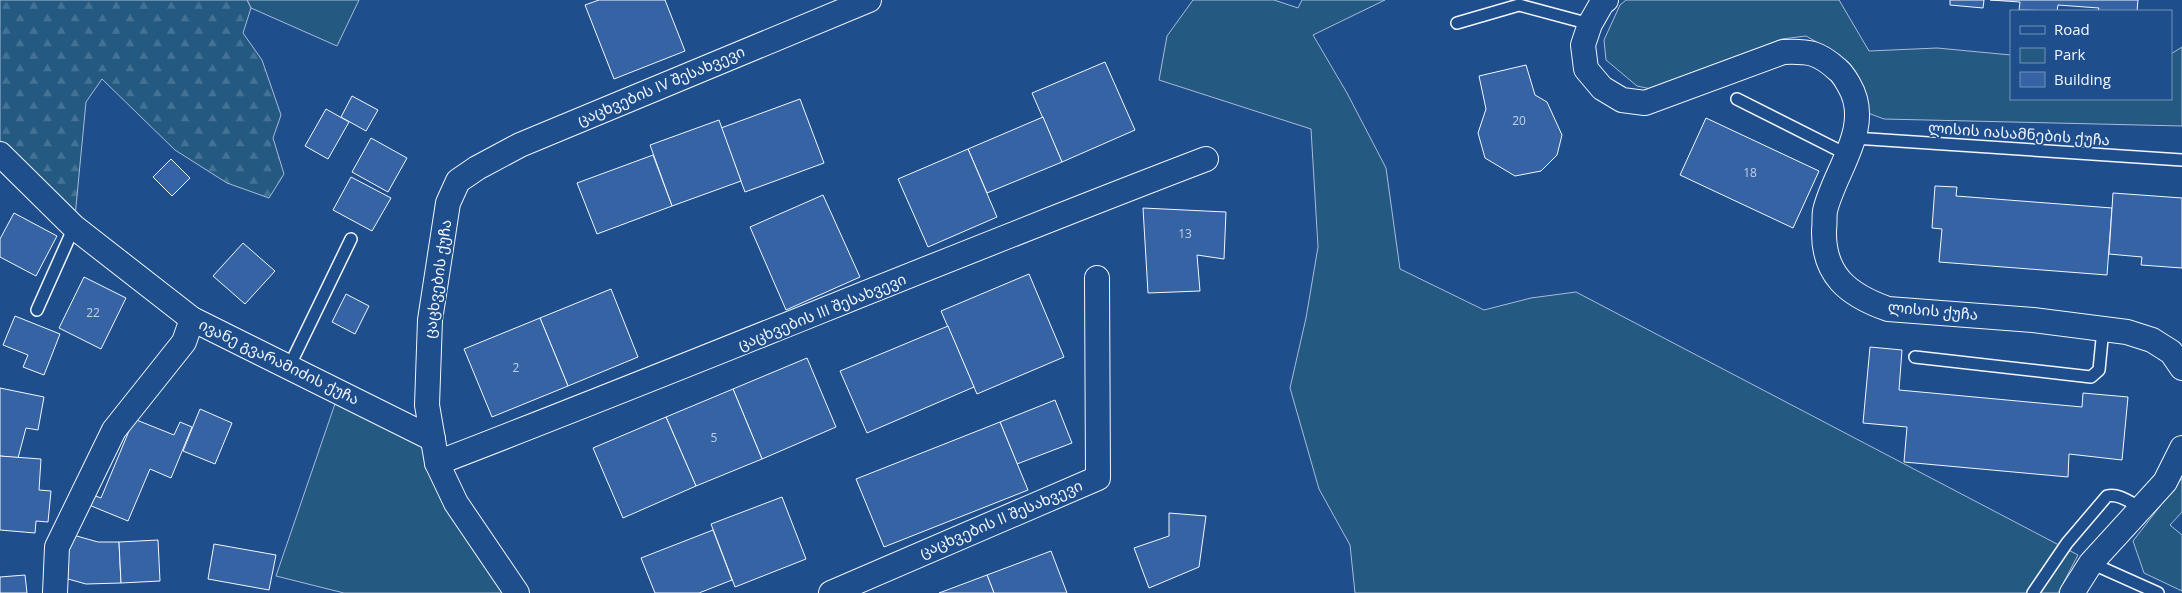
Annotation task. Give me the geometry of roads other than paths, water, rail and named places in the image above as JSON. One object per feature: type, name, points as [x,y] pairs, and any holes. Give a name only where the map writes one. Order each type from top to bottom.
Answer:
[{"type":"street","name":"ცაცხვების IV შესახვევი","points":[[458,181],[476,168],[520,145],[869,0]]},
{"type":"street","name":"ლისის ქუჩა","points":[[1606,0],[1602,3],[1590,24],[1583,45],[1586,69],[1602,88],[1622,100],[1645,103],[1783,52],[1805,51],[1824,58],[1841,72],[1855,96],[1857,116],[1851,146],[1837,175],[1825,212],[1824,242],[1830,267],[1846,288],[1865,301],[1888,309],[2032,320],[2127,332],[2152,340],[2171,352],[2182,368]]},
{"type":"street","name":"ივანე გვარამიძის ქუჩა","points":[[0,154],[74,227],[192,319],[433,439]]},
{"type":"street","name":"ცაცხვების III შესახვევი","points":[[437,463],[597,402],[1114,194],[1206,159]]},
{"type":"street","name":"ცაცხვების ქუჩა","points":[[433,439],[427,405],[430,320],[448,203],[458,181]]},
{"type":"street","name":"ცაცხვების II შესახვევი","points":[[831,593],[1098,478],[1097,278]]},
{"type":"street","points":[[55,593],[57,547],[114,430],[184,342],[192,319]]},
{"type":"street","points":[[433,439],[437,463],[456,504],[517,593]]},
{"type":"street","points":[[2072,593],[2091,563],[2165,482],[2182,448]]},
{"type":"lane","points":[[1457,23],[1519,4],[1590,24]]},
{"type":"lane","points":[[1737,98],[1851,146]]},
{"type":"lane","name":"ლისის იასამნების ქუჩა","points":[[1851,146],[2182,160]]},
{"type":"lane","points":[[36,310],[74,227]]},
{"type":"lane","points":[[289,367],[351,239]]},
{"type":"lane","points":[[1915,357],[2091,377],[2099,370],[2103,329]]},
{"type":"lane","points":[[2033,593],[2067,544],[2107,496],[2121,497],[2141,508]]},
{"type":"lane","points":[[2091,563],[2158,593]]}]
